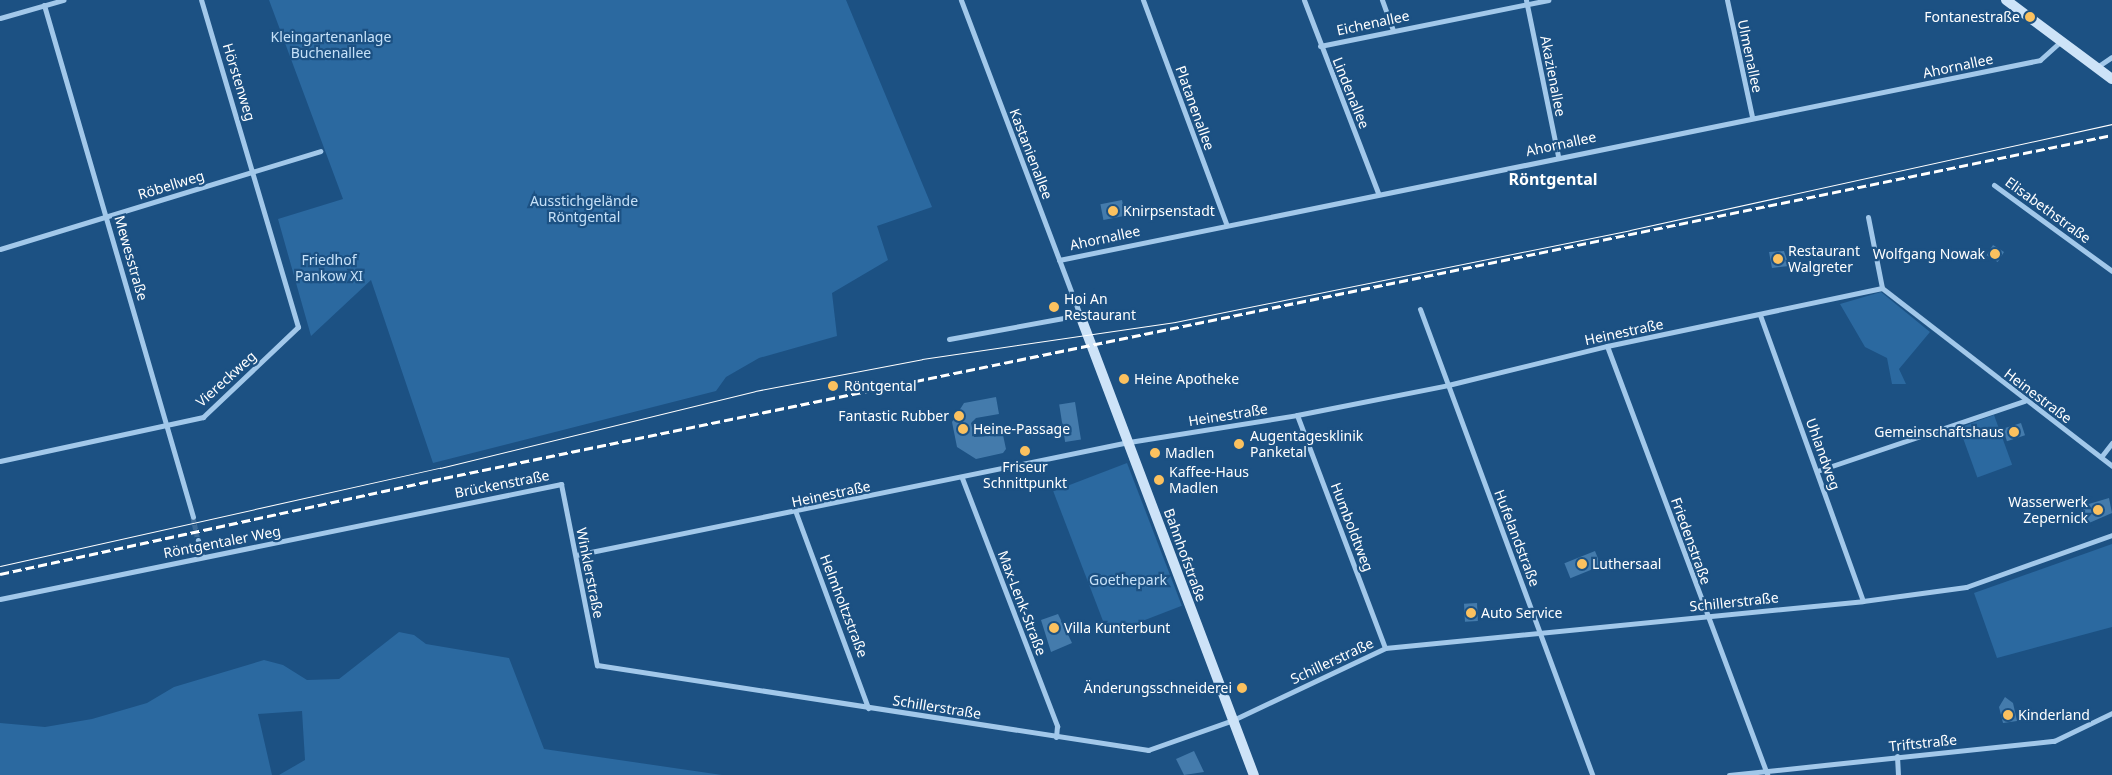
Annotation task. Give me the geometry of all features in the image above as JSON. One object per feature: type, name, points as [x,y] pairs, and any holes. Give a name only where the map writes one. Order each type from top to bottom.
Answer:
[{"type":"street","points":[[0,18],[63,0]]},
{"type":"street","name":"Hörstenweg","points":[[201,0],[254,171]]},
{"type":"street","name":"Kastanienallee","points":[[961,0],[1080,315]]},
{"type":"street","name":"Platanenallee","points":[[1143,0],[1226,224]]},
{"type":"street","name":"Lindenallee","points":[[1304,0],[1320,46],[1378,193]]},
{"type":"street","points":[[1382,0],[1393,30]]},
{"type":"street","name":"Eichenallee","points":[[1320,46],[1527,2],[1548,0]]},
{"type":"street","name":"Ulmenallee","points":[[1727,0],[1752,117]]},
{"type":"street","points":[[2006,0],[2112,79]]},
{"type":"street","name":"Akazienallee","points":[[1527,2],[1558,156]]},
{"type":"street","name":"Mewesstraße","points":[[44,5],[108,216],[193,517]]},
{"type":"street","name":"Ahornallee","points":[[1059,260],[1558,156],[2040,60],[2061,40]]},
{"type":"street","points":[[2097,68],[2112,57]]},
{"type":"street","name":"Röbellweg","points":[[0,249],[320,151]]},
{"type":"street","name":"Viereckweg","points":[[0,461],[203,417],[298,327],[254,171]]},
{"type":"street","name":"Elisabethstraße","points":[[1994,185],[2112,271]]},
{"type":"street","points":[[1868,217],[1882,288]]},
{"type":"street","name":"Heinestraße","points":[[576,555],[796,513],[1130,442],[1297,415],[1448,385],[1607,346],[1882,288],[2024,401],[2112,466]]},
{"type":"street","name":"Hufelandstraße","points":[[1420,309],[1592,775]]},
{"type":"street","points":[[949,339],[1080,315]]},
{"type":"street","name":"Bahnhofstraße","points":[[1080,315],[1130,442],[1254,775]]},
{"type":"street","name":"Uhlandweg","points":[[1760,315],[1818,471],[1863,601]]},
{"type":"street","name":"Friedenstraße","points":[[1607,346],[1767,773]]},
{"type":"street","points":[[1818,471],[2024,401]]},
{"type":"street","name":"Humboldtweg","points":[[1297,415],[1385,648]]},
{"type":"street","points":[[2101,457],[2112,443]]},
{"type":"street","name":"Max-Lenk-Straße","points":[[962,478],[1057,726],[1056,737]]},
{"type":"street","name":"Brückenstraße","points":[[449,506],[561,484]]},
{"type":"street","name":"Winklerstraße","points":[[561,484],[597,665]]},
{"type":"street","name":"Röntgentaler Weg","points":[[0,599],[449,506]]},
{"type":"street","name":"Helmholtzstraße","points":[[796,513],[868,708]]},
{"type":"street","name":"Schillerstraße","points":[[597,665],[1148,750],[1233,720],[1385,648],[1863,601],[1966,587],[2112,535]]},
{"type":"street","points":[[198,540],[202,557]]},
{"type":"street","name":"Triftstraße","points":[[1729,775],[1767,773],[1897,756],[2054,742],[2112,713]]},
{"type":"street","points":[[1897,756],[1898,775]]},
{"type":"green space","name":"Ausstichgelände Röntgental","points":[[269,0],[846,0],[932,207],[877,226],[888,260],[832,293],[837,336],[759,358],[726,377],[716,391],[433,463],[371,280],[311,336],[278,219],[343,199]]},
{"type":"green space","points":[[1881,292],[1930,332],[1899,369],[1906,384],[1892,384],[1887,358],[1865,347],[1840,304]]},
{"type":"green space","points":[[1994,415],[2012,465],[1977,477],[1959,428]]},
{"type":"green space","name":"Goethepark","points":[[1127,463],[1182,606],[1108,634],[1053,491]]},
{"type":"green space","points":[[2112,544],[2112,627],[1997,658],[1974,593]]},
{"type":"green space","points":[[399,632],[414,635],[426,644],[509,658],[544,749],[722,775],[279,775],[305,760],[302,711],[258,714],[272,775],[0,775],[0,723],[45,727],[92,719],[147,703],[174,687],[264,660],[283,665],[307,680],[339,679]]},
{"type":"building","name":"Knirpsenstadt","points":[[1122,200],[1125,216],[1103,220],[1100,204]]},
{"type":"building","name":"Wolfgang Nowak","points":[[1993,245],[2004,252],[1998,262],[1987,255]]},
{"type":"building","name":"Restaurant Walgreter","points":[[1784,251],[1789,266],[1772,268],[1769,252]]},
{"type":"building","name":"Heine-Passage","points":[[996,397],[999,414],[976,418],[971,423],[974,437],[1003,435],[1006,449],[1003,453],[976,459],[957,447],[952,422],[964,403]]},
{"type":"building","points":[[1075,402],[1081,440],[1065,442],[1059,405]]},
{"type":"building","name":"Gemeinschaftshaus","points":[[2021,423],[2025,435],[2007,441],[2003,429]]},
{"type":"building","name":"Wasserwerk Zepernick","points":[[2109,498],[2112,513],[2089,523],[2082,506]]},
{"type":"building","name":"Luthersaal","points":[[1595,551],[1601,566],[1570,578],[1564,563]]},
{"type":"building","name":"Auto Service","points":[[1477,603],[1478,621],[1465,622],[1464,604]]},
{"type":"building","name":"Villa Kunterbunt","points":[[1058,614],[1072,643],[1051,652],[1041,620]]},
{"type":"building","name":"Kinderland","points":[[2005,697],[2013,703],[2017,721],[2003,723],[1999,707]]},
{"type":"building","points":[[1194,751],[1204,772],[1184,775],[1176,759]]},
{"type":"tunnel","points":[[193,517],[198,540]]},
{"type":"tram line","points":[[0,566],[440,468],[755,391],[922,359],[1175,322],[1630,230],[2112,124]]},
{"type":"railway","points":[[0,574],[444,478],[2112,135]]},
{"type":"place","name":"Fontanestraße","points":[[2030,17]]},
{"type":"place","name":"Knirpsenstadt","points":[[1113,211]]},
{"type":"place","name":"Wolfgang Nowak","points":[[1995,254]]},
{"type":"place","name":"Restaurant Walgreter","points":[[1778,259]]},
{"type":"place","name":"Hoi An Restaurant","points":[[1054,307]]},
{"type":"place","name":"Heine Apotheke","points":[[1124,379]]},
{"type":"place","name":"Röntgental","points":[[833,386]]},
{"type":"place","name":"Fantastic Rubber","points":[[959,416]]},
{"type":"place","name":"Heine-Passage","points":[[963,429]]},
{"type":"place","name":"Gemeinschaftshaus","points":[[2014,432]]},
{"type":"place","name":"Augentagesklinik Panketal","points":[[1239,444]]},
{"type":"place","name":"Friseur Schnittpunkt","points":[[1025,451]]},
{"type":"place","name":"Madlen","points":[[1155,453]]},
{"type":"place","name":"Kaffee-Haus Madlen","points":[[1159,480]]},
{"type":"place","name":"Wasserwerk Zepernick","points":[[2098,510]]},
{"type":"place","name":"Luthersaal","points":[[1582,564]]},
{"type":"place","name":"Auto Service","points":[[1471,613]]},
{"type":"place","name":"Villa Kunterbunt","points":[[1054,628]]},
{"type":"place","name":"Änderungsschneiderei","points":[[1242,688]]},
{"type":"place","name":"Kinderland","points":[[2008,715]]},
{"type":"district","name":"Röntgental","points":[[1553,179]]},
{"type":"park label","name":"Kleingartenanlage Buchenallee","points":[[331,46]]},
{"type":"park label","name":"Friedhof Pankow XI","points":[[329,268]]}]
